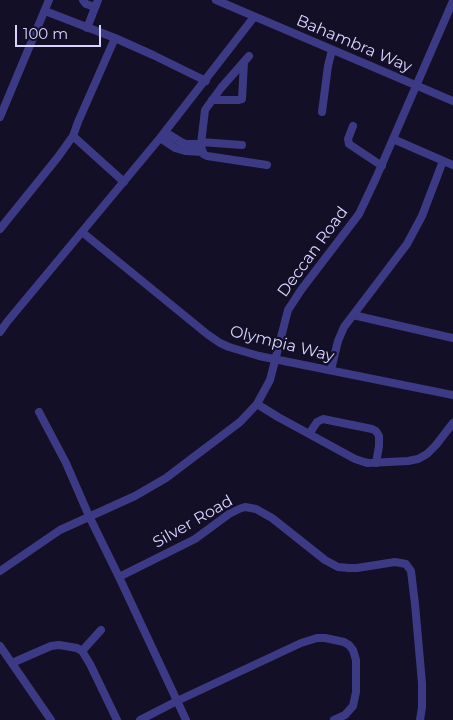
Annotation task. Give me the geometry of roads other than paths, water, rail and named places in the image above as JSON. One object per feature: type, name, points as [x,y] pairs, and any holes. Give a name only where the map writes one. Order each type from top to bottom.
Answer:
[{"type":"street","points":[[0,117],[49,0]]},
{"type":"street","points":[[83,0],[84,2],[97,4],[87,28]]},
{"type":"street","name":"Bahambra Way","points":[[216,0],[453,102]]},
{"type":"street","name":"Deccan Road","points":[[0,572],[60,530],[152,487],[240,422],[257,404],[270,380],[288,310],[359,214],[382,166],[453,1]]},
{"type":"street","points":[[45,11],[115,38],[206,81]]},
{"type":"street","points":[[0,332],[4,321],[163,135],[254,17]]},
{"type":"street","points":[[0,229],[73,136],[115,38]]},
{"type":"street","points":[[322,112],[332,50]]},
{"type":"street","points":[[212,100],[242,99],[247,59],[212,100],[205,110],[202,146],[207,156],[267,165]]},
{"type":"street","points":[[353,126],[348,139],[349,144],[382,166]]},
{"type":"street","points":[[163,135],[175,148],[185,151],[202,146],[242,145]]},
{"type":"street","points":[[73,136],[124,182]]},
{"type":"street","points":[[393,139],[453,165]]},
{"type":"street","points":[[331,370],[341,332],[407,244],[422,216],[443,161]]},
{"type":"street","name":"Olympia Way","points":[[82,232],[220,343],[244,352],[453,395]]},
{"type":"street","points":[[353,315],[453,338]]},
{"type":"street","points":[[257,404],[355,459],[364,462],[376,463],[418,459],[427,454],[436,445],[453,422]]},
{"type":"street","points":[[39,412],[66,463],[89,516],[186,720]]},
{"type":"street","points":[[309,434],[317,422],[323,419],[372,429],[379,436],[376,463]]},
{"type":"street","name":"Silver Road","points":[[119,577],[195,539],[230,514],[246,507],[256,509],[272,518],[325,560],[338,567],[357,568],[395,562],[406,564],[411,571],[416,614],[422,683],[420,720]]},
{"type":"street","points":[[82,651],[101,630]]},
{"type":"street","points":[[140,720],[301,643],[317,638],[334,639],[344,642],[353,650],[356,660],[355,701],[345,715],[334,720]]},
{"type":"street","points":[[12,663],[52,646],[59,645],[77,648],[82,651],[90,664],[117,720]]},
{"type":"street","points":[[0,646],[52,720]]}]
